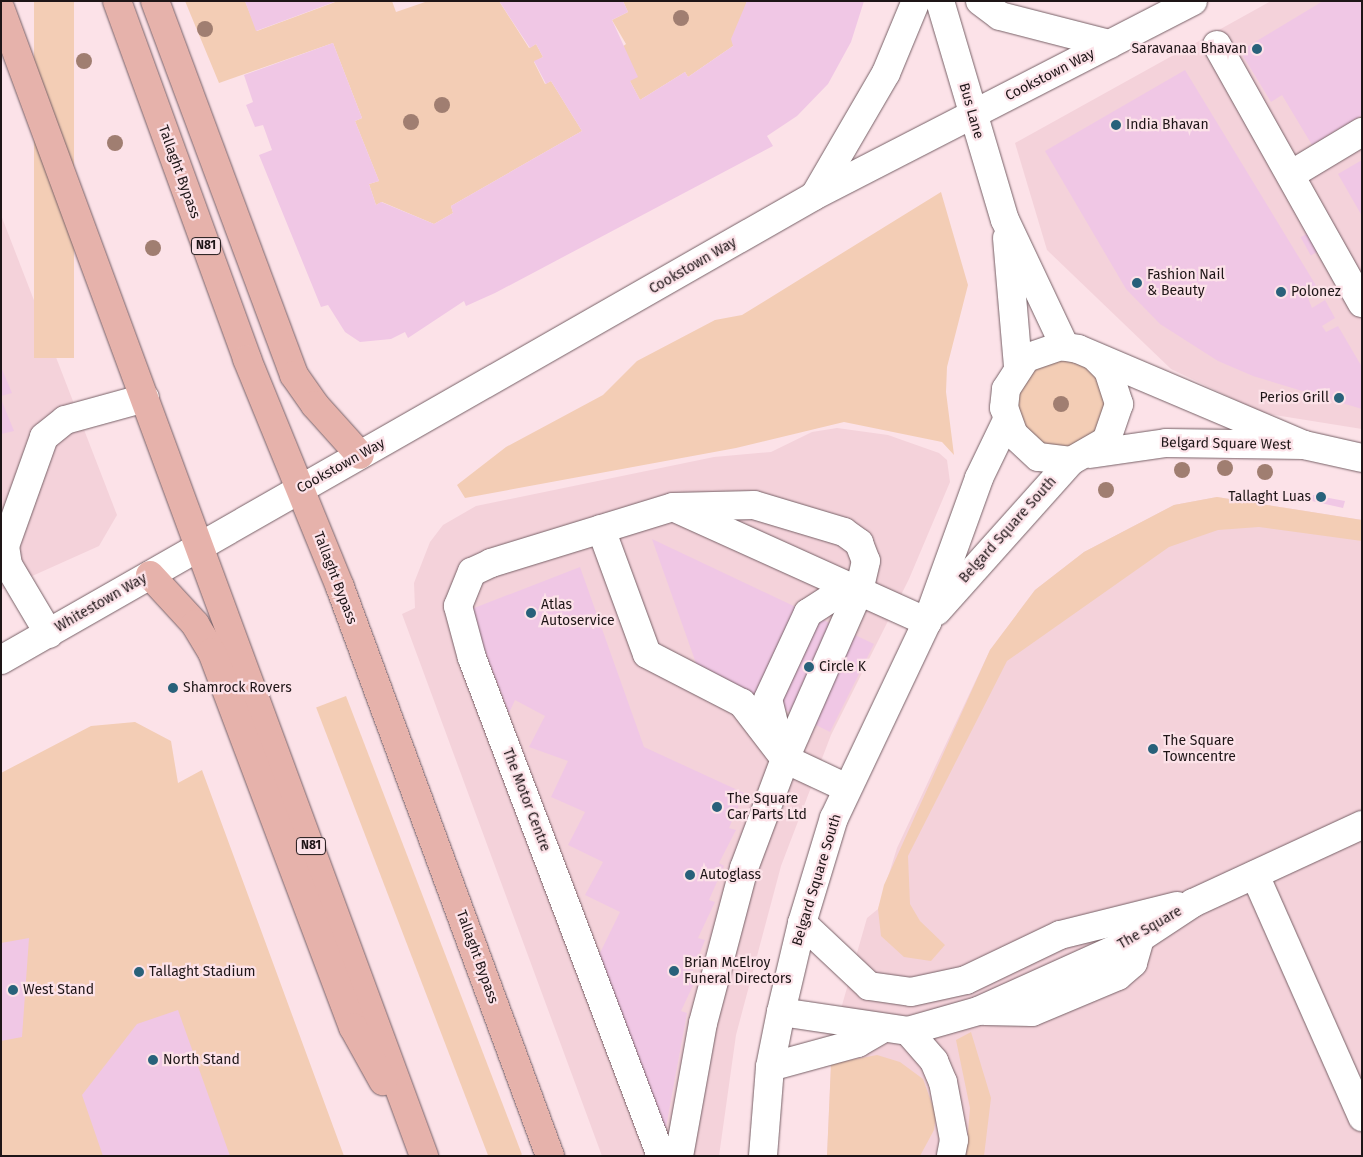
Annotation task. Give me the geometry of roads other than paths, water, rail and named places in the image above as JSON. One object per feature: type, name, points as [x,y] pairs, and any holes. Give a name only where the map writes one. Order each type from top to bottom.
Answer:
[{"type":"main road","name":"Tallaght Bypass","points":[[117,1],[252,373],[300,488],[550,1156]]},
{"type":"main road","points":[[155,1],[294,375],[315,405],[360,454]]},
{"type":"main road","name":"N81","points":[[1,10],[200,544],[423,1153]]},
{"type":"main road","points":[[150,575],[195,624],[212,652],[353,1027],[423,1153]]},
{"type":"street","points":[[814,196],[883,78],[916,1]]},
{"type":"street","name":"Bus Lane","points":[[940,1],[972,115],[1006,220],[1065,347]]},
{"type":"street","points":[[980,1],[1008,19],[1109,44]]},
{"type":"street","name":"Cookstown Way","points":[[200,544],[814,196],[1193,1]]},
{"type":"street","points":[[1217,45],[1292,174],[1362,303]]},
{"type":"street","points":[[1292,174],[1362,132]]},
{"type":"street","name":"Bus Lane","points":[[1006,220],[1018,366]]},
{"type":"street","points":[[1095,357],[1108,370],[1119,404],[1106,441],[1081,458],[1038,457],[1014,435],[1007,420],[1006,389],[1018,366],[1042,349],[1065,347],[1095,357],[1304,445]]},
{"type":"street","points":[[49,634],[8,565],[5,546],[44,437],[65,420],[145,398]]},
{"type":"street","name":"Belgard Square South","points":[[763,1156],[770,1068],[802,923],[847,788],[927,622],[979,478],[1007,420]]},
{"type":"street","name":"Belgard Square West","points":[[1081,458],[1166,442],[1304,445],[1362,458]]},
{"type":"street","name":"Belgard Square South","points":[[927,622],[1081,458]]},
{"type":"street","name":"The Motor Centre","points":[[661,1156],[472,658],[458,606],[472,572],[673,507],[754,505],[844,532],[859,543],[866,561],[860,591],[785,759]]},
{"type":"street","points":[[673,507],[927,622]]},
{"type":"street","points":[[601,529],[648,654],[742,703],[785,759],[847,788]]},
{"type":"street","name":"Whitestown Way","points":[[1,660],[49,634],[200,544]]},
{"type":"street","points":[[679,1156],[689,1089],[725,937],[744,868],[785,759],[768,699],[808,613],[833,597],[860,591]]},
{"type":"street","points":[[1193,903],[1362,825]]},
{"type":"street","points":[[1255,874],[1362,1117]]},
{"type":"street","name":"The Square","points":[[802,923],[868,986],[911,992],[966,980],[1060,934],[1193,903]]},
{"type":"street","name":"The Square","points":[[781,1012],[882,1029],[908,1031],[978,1011],[1140,938],[1193,903]]},
{"type":"street","points":[[770,1068],[858,1043],[882,1029]]},
{"type":"street","points":[[908,1031],[934,1061],[949,1114],[951,1156]]},
{"type":"street","points":[[937,1156],[949,1114]]},
{"type":"place","name":"Saravanaa Bhavan","points":[[1257,49]]},
{"type":"place","name":"India Bhavan","points":[[1116,125]]},
{"type":"place","name":"Fashion Nail & Beauty","points":[[1137,283]]},
{"type":"place","name":"Polonez","points":[[1281,292]]},
{"type":"place","name":"Perios Grill","points":[[1339,398]]},
{"type":"place","name":"Tallaght Luas","points":[[1321,497]]},
{"type":"place","name":"Atlas Autoservice","points":[[531,613]]},
{"type":"place","name":"Circle K","points":[[809,667]]},
{"type":"place","name":"Shamrock Rovers","points":[[173,688]]},
{"type":"place","name":"The Square Towncentre","points":[[1153,749]]},
{"type":"place","name":"The Square Car Parts Ltd","points":[[717,807]]},
{"type":"place","name":"Autoglass","points":[[690,875]]},
{"type":"place","name":"Brian McElroy Funeral Directors","points":[[674,971]]},
{"type":"place","name":"Tallaght Stadium","points":[[139,972]]},
{"type":"place","name":"West Stand","points":[[13,990]]},
{"type":"place","name":"North Stand","points":[[153,1060]]}]
